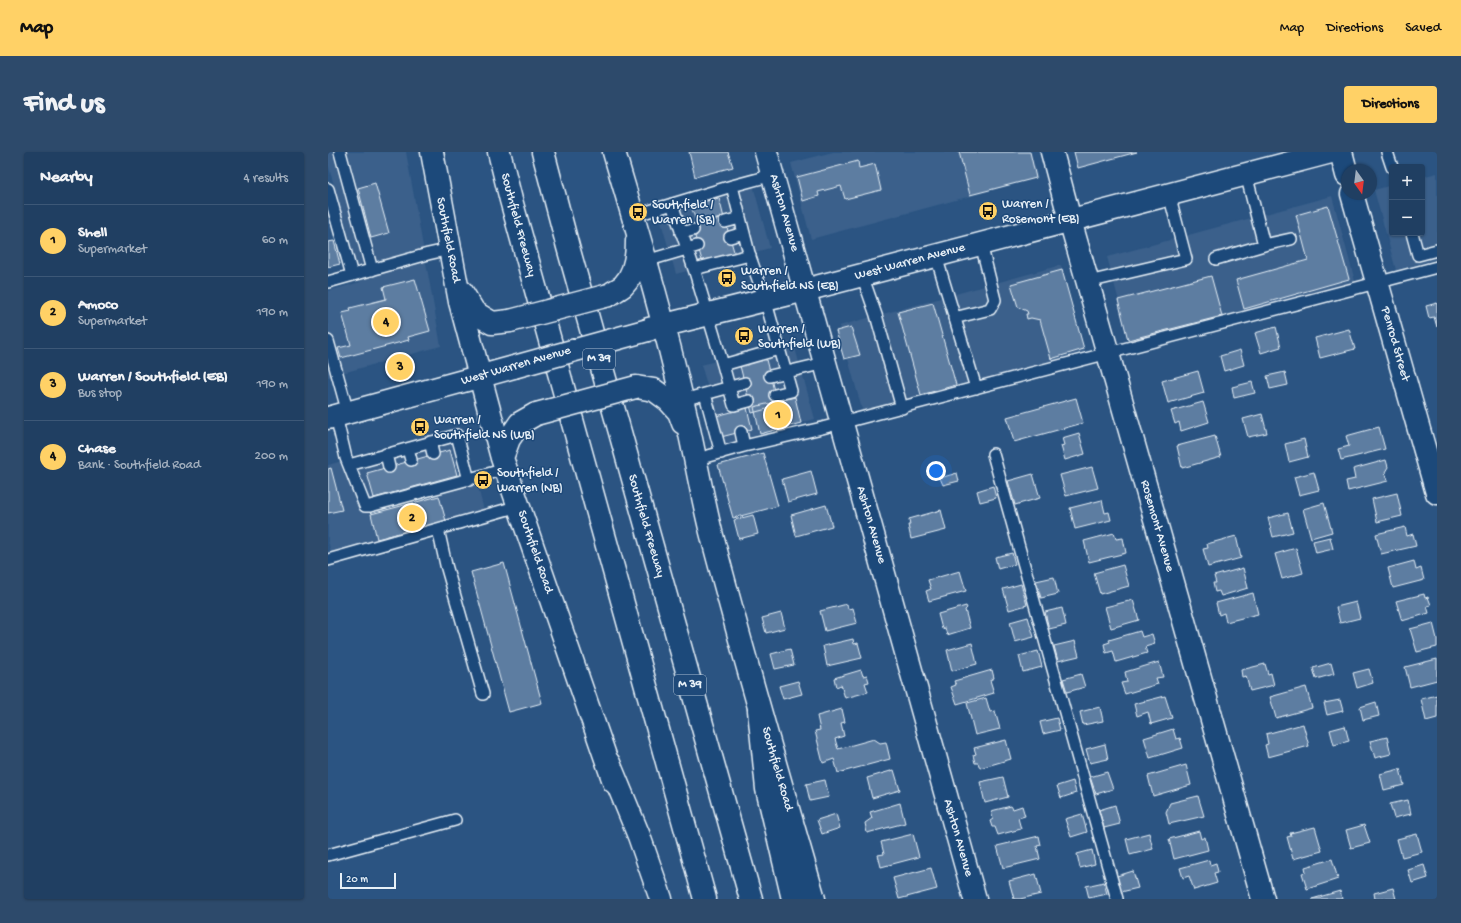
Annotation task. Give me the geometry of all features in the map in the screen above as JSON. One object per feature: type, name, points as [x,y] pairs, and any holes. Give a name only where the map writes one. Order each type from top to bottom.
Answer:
[{"type":"main road","name":"Southfield Road","points":[[432,152],[460,302],[504,463],[609,763],[650,899]]},
{"type":"main road","name":"Southfield Freeway","points":[[499,152],[513,208],[705,899]]},
{"type":"main road","name":"Southfield Freeway","points":[[543,152],[568,247],[751,899]]},
{"type":"main road","name":"Southfield Road","points":[[614,152],[646,261],[655,328],[683,400],[711,532],[759,710],[814,899]]},
{"type":"main road","name":"Ashton Avenue","points":[[766,152],[975,899]]},
{"type":"main road","name":"Rosemont Avenue","points":[[1052,152],[1263,899]]},
{"type":"main road","name":"West Warren Avenue","points":[[337,416],[655,328],[1331,152]]},
{"type":"main road","points":[[1341,152],[1344,164]]},
{"type":"main road","name":"Penrod Street","points":[[1354,200],[1437,494]]},
{"type":"main road","points":[[457,284],[474,312],[492,323],[510,321],[609,295],[622,286],[634,270],[637,252],[635,223]]},
{"type":"main road","points":[[504,463],[509,439],[520,423],[536,414],[636,387],[654,390],[669,400],[679,412],[693,452]]},
{"type":"main road","points":[[759,710],[768,789],[793,899]]},
{"type":"main road","points":[[609,763],[639,836],[661,899]]},
{"type":"lane","points":[[340,152],[372,270]]},
{"type":"lane","points":[[1387,152],[1391,164]]},
{"type":"lane","points":[[1246,174],[1264,245]]},
{"type":"lane","points":[[635,223],[672,204],[773,175]]},
{"type":"lane","points":[[732,186],[750,255],[765,300],[791,391],[775,395]]},
{"type":"lane","points":[[328,189],[352,276]]},
{"type":"lane","points":[[1088,282],[1186,260],[1169,194]]},
{"type":"lane","points":[[672,204],[681,233],[692,247],[694,269],[723,364],[734,408],[749,401]]},
{"type":"lane","points":[[726,222],[740,218]]},
{"type":"lane","points":[[681,233],[693,230]]},
{"type":"lane","points":[[730,237],[744,233]]},
{"type":"lane","points":[[1413,236],[1418,255],[1437,250]]},
{"type":"lane","points":[[1216,259],[1291,239]]},
{"type":"lane","points":[[954,318],[990,309],[995,300],[981,244]]},
{"type":"lane","points":[[646,261],[692,247]]},
{"type":"lane","points":[[328,282],[450,249]]},
{"type":"lane","points":[[694,269],[750,255]]},
{"type":"lane","points":[[936,256],[976,388]]},
{"type":"lane","points":[[693,452],[721,452],[842,423],[1437,267]]},
{"type":"lane","points":[[862,275],[876,315],[902,408]]},
{"type":"lane","points":[[328,341],[337,416],[349,465],[365,506],[370,506],[397,495],[441,483],[469,480],[504,463]]},
{"type":"lane","points":[[723,364],[780,350]]},
{"type":"lane","points":[[770,376],[826,363]]},
{"type":"lane","points":[[683,400],[745,383]]},
{"type":"lane","points":[[705,394],[721,452]]},
{"type":"lane","points":[[741,432],[744,446]]},
{"type":"lane","points":[[349,465],[457,435],[469,480]]},
{"type":"lane","points":[[430,442],[433,454]]},
{"type":"lane","points":[[408,449],[411,460]]},
{"type":"lane","points":[[386,454],[389,466]]},
{"type":"lane","points":[[993,454],[1117,899]]},
{"type":"lane","points":[[328,560],[519,506]]},
{"type":"lane","points":[[438,529],[446,565],[483,694]]},
{"type":"lane","points":[[328,855],[455,820]]},
{"type":"shaded area","points":[[328,152],[406,152],[441,346],[328,377],[328,291],[360,282],[328,164]]},
{"type":"shaded area","points":[[833,152],[1031,152],[1038,178],[811,239],[791,163]]},
{"type":"shaded area","points":[[1437,173],[1437,259],[1396,270],[1377,200],[1377,189],[1389,186],[1389,236],[1425,236],[1425,176]]},
{"type":"shaded area","points":[[750,174],[770,248],[676,274],[655,201]]},
{"type":"shaded area","points":[[1332,196],[1355,281],[1130,342],[1107,257]]},
{"type":"shaded area","points":[[1061,265],[1085,351],[863,413],[839,326]]},
{"type":"shaded area","points":[[793,341],[815,419],[725,444],[701,365]]},
{"type":"shaded area","points":[[462,428],[484,510],[331,552],[328,541],[328,465]]},
{"type":"building","points":[[689,152],[728,152],[733,167],[695,177]]},
{"type":"building","points":[[959,152],[1030,152],[1036,178],[970,195]]},
{"type":"building","points":[[1074,152],[1137,152],[1078,168]]},
{"type":"building","points":[[858,161],[859,168],[875,164],[881,190],[845,199],[841,186],[818,192],[819,196],[803,201],[797,177]]},
{"type":"building","points":[[375,183],[389,233],[371,238],[358,188]]},
{"type":"building","points":[[719,198],[724,218],[697,225],[691,205]]},
{"type":"building","points":[[1328,206],[1349,279],[1244,309],[1236,280],[1308,260],[1296,215]]},
{"type":"building","points":[[724,217],[735,255],[703,264],[692,226]]},
{"type":"building","points":[[334,241],[340,264],[328,267],[328,242]]},
{"type":"building","points":[[1062,270],[1084,349],[1051,359],[1040,320],[1031,318],[1027,319],[1027,311],[1018,307],[1011,284]]},
{"type":"building","points":[[1211,276],[1222,316],[1128,340],[1118,300]]},
{"type":"building","points":[[415,279],[430,331],[408,337],[409,340],[341,358],[338,348],[351,345],[342,313],[351,311],[350,308],[386,299],[383,287]]},
{"type":"building","points":[[933,303],[956,385],[921,395],[898,312]]},
{"type":"building","points":[[1437,303],[1437,327],[1434,317],[1429,318],[1426,306]]},
{"type":"building","points":[[851,327],[860,355],[844,359],[836,331]]},
{"type":"building","points":[[1276,327],[1281,347],[1261,353],[1255,333]]},
{"type":"building","points":[[1349,329],[1355,349],[1320,358],[1315,338]]},
{"type":"building","points":[[1240,350],[1244,365],[1224,371],[1220,356]]},
{"type":"building","points":[[765,356],[778,406],[752,413],[739,362]]},
{"type":"building","points":[[1198,371],[1204,393],[1168,403],[1162,381]]},
{"type":"building","points":[[1285,372],[1288,385],[1270,389],[1267,376]]},
{"type":"building","points":[[1252,382],[1255,393],[1234,398],[1232,387]]},
{"type":"building","points":[[795,397],[801,423],[760,434],[754,407]]},
{"type":"building","points":[[1076,398],[1083,423],[1014,442],[1007,417]]},
{"type":"building","points":[[1203,402],[1209,422],[1181,431],[1179,422],[1175,424],[1171,411]]},
{"type":"building","points":[[747,408],[752,429],[721,437],[716,416]]},
{"type":"building","points":[[1262,414],[1267,433],[1248,437],[1243,419]]},
{"type":"building","points":[[1379,427],[1385,449],[1341,460],[1338,449],[1349,446],[1346,436]]},
{"type":"building","points":[[1079,433],[1085,454],[1065,460],[1061,446],[1064,445],[1062,438]]},
{"type":"building","points":[[1215,436],[1221,457],[1182,468],[1177,446]]},
{"type":"building","points":[[1304,439],[1308,457],[1289,462],[1285,444]]},
{"type":"building","points":[[450,450],[457,475],[374,498],[367,473]]},
{"type":"building","points":[[763,453],[778,506],[733,518],[718,465]]},
{"type":"building","points":[[1386,460],[1388,467],[1385,472],[1388,481],[1348,491],[1346,481],[1355,479],[1353,469]]},
{"type":"building","points":[[1092,467],[1098,488],[1066,496],[1060,475]]},
{"type":"building","points":[[331,468],[342,510],[328,513],[328,469]]},
{"type":"building","points":[[811,471],[817,494],[788,502],[782,479]]},
{"type":"building","points":[[1314,472],[1319,490],[1299,495],[1294,477]]},
{"type":"building","points":[[957,473],[959,481],[943,485],[940,478]]},
{"type":"building","points":[[1033,474],[1040,498],[1015,505],[1008,481]]},
{"type":"building","points":[[993,486],[996,498],[980,502],[977,491]]},
{"type":"building","points":[[1397,493],[1402,516],[1377,522],[1372,499]]},
{"type":"building","points":[[439,496],[446,521],[377,539],[371,514]]},
{"type":"building","points":[[1102,500],[1105,513],[1109,512],[1111,520],[1075,529],[1070,508]]},
{"type":"building","points":[[1324,503],[1332,532],[1311,538],[1303,509]]},
{"type":"building","points":[[826,505],[832,526],[796,536],[791,515]]},
{"type":"building","points":[[941,510],[946,530],[911,539],[908,525],[910,525],[909,519]]},
{"type":"building","points":[[1288,513],[1293,532],[1273,537],[1268,518]]},
{"type":"building","points":[[753,515],[758,534],[739,539],[734,520]]},
{"type":"building","points":[[1405,527],[1407,536],[1413,534],[1416,546],[1381,554],[1376,534]]},
{"type":"building","points":[[1114,533],[1116,539],[1123,538],[1126,553],[1089,562],[1084,541]]},
{"type":"building","points":[[1236,536],[1241,558],[1208,567],[1203,549],[1208,548],[1207,544]]},
{"type":"building","points":[[1330,537],[1333,549],[1316,553],[1313,541]]},
{"type":"building","points":[[1296,548],[1303,573],[1282,579],[1275,554]]},
{"type":"building","points":[[1012,553],[1015,564],[998,569],[995,557]]},
{"type":"building","points":[[1414,561],[1416,570],[1421,568],[1424,580],[1393,588],[1388,568]]},
{"type":"building","points":[[504,563],[542,703],[509,712],[471,572]]},
{"type":"building","points":[[1123,565],[1129,586],[1100,594],[1094,573]]},
{"type":"building","points":[[1243,568],[1248,588],[1221,596],[1219,591],[1215,592],[1213,583],[1216,583],[1214,576]]},
{"type":"building","points":[[960,571],[966,591],[929,601],[926,591],[931,589],[928,580]]},
{"type":"building","points":[[1054,577],[1058,594],[1041,598],[1036,581]]},
{"type":"building","points":[[1021,584],[1027,605],[1009,610],[1003,589]]},
{"type":"building","points":[[1253,593],[1258,614],[1226,622],[1224,613],[1219,615],[1216,603]]},
{"type":"building","points":[[1424,594],[1425,598],[1428,597],[1431,605],[1427,606],[1429,613],[1402,621],[1396,601]]},
{"type":"building","points":[[1133,600],[1139,620],[1111,628],[1105,607]]},
{"type":"building","points":[[1356,602],[1360,618],[1340,623],[1336,607]]},
{"type":"building","points":[[847,604],[848,609],[853,608],[857,623],[825,631],[820,611]]},
{"type":"building","points":[[966,606],[967,608],[965,610],[970,628],[947,635],[945,628],[942,629],[938,614]]},
{"type":"building","points":[[1062,608],[1066,625],[1049,629],[1045,612]]},
{"type":"building","points":[[781,613],[785,628],[766,633],[762,618]]},
{"type":"building","points":[[1028,617],[1034,637],[1015,642],[1010,622]]},
{"type":"building","points":[[1433,623],[1437,639],[1437,647],[1417,652],[1410,629]]},
{"type":"building","points":[[1140,631],[1142,637],[1152,634],[1155,644],[1145,647],[1147,653],[1116,662],[1113,651],[1106,653],[1104,644],[1110,642],[1109,640]]},
{"type":"building","points":[[853,639],[854,644],[858,643],[862,658],[827,666],[823,646]]},
{"type":"building","points":[[1075,641],[1079,656],[1058,661],[1054,646]]},
{"type":"building","points":[[972,643],[977,664],[952,671],[947,650]]},
{"type":"building","points":[[790,649],[794,665],[775,669],[771,654]]},
{"type":"building","points":[[1038,651],[1042,667],[1023,672],[1019,656]]},
{"type":"building","points":[[1437,659],[1437,680],[1410,687],[1405,667]]},
{"type":"building","points":[[1159,662],[1163,677],[1156,678],[1158,684],[1125,694],[1121,683],[1127,682],[1125,672]]},
{"type":"building","points":[[1331,663],[1334,674],[1316,679],[1313,668]]},
{"type":"building","points":[[1265,664],[1268,674],[1271,673],[1274,685],[1250,691],[1246,676],[1242,677],[1241,670]]},
{"type":"building","points":[[1369,669],[1373,683],[1357,688],[1353,673]]},
{"type":"building","points":[[861,670],[863,676],[867,675],[869,682],[865,683],[868,692],[845,698],[841,685],[836,687],[834,678]]},
{"type":"building","points":[[992,670],[994,678],[990,680],[994,693],[957,704],[951,687],[956,685],[954,681]]},
{"type":"building","points":[[1081,674],[1085,687],[1067,692],[1063,679]]},
{"type":"building","points":[[798,681],[802,694],[783,699],[779,686]]},
{"type":"building","points":[[1306,687],[1312,708],[1276,718],[1270,697]]},
{"type":"building","points":[[1437,695],[1437,718],[1426,721],[1421,699]]},
{"type":"building","points":[[1165,696],[1172,718],[1151,724],[1148,712],[1137,716],[1134,704]]},
{"type":"building","points":[[986,698],[990,712],[995,711],[1000,729],[975,735],[967,703]]},
{"type":"building","points":[[1340,700],[1343,711],[1327,715],[1324,703]]},
{"type":"building","points":[[1376,702],[1379,716],[1363,720],[1360,707]]},
{"type":"building","points":[[1100,707],[1103,721],[1083,725],[1080,712]]},
{"type":"building","points":[[842,709],[845,722],[841,723],[844,736],[835,739],[838,749],[874,739],[880,743],[886,742],[890,759],[838,773],[834,759],[823,763],[815,731],[820,730],[817,716]]},
{"type":"building","points":[[1057,718],[1060,730],[1043,734],[1040,722]]},
{"type":"building","points":[[1303,724],[1309,746],[1268,757],[1265,745],[1268,744],[1266,734]]},
{"type":"building","points":[[1345,726],[1349,741],[1334,745],[1330,730]]},
{"type":"building","points":[[1173,729],[1176,739],[1180,738],[1183,748],[1150,758],[1144,738]]},
{"type":"building","points":[[1387,737],[1391,754],[1375,758],[1370,741]]},
{"type":"building","points":[[1006,740],[1011,759],[980,768],[978,763],[975,763],[973,755],[976,754],[974,748]]},
{"type":"building","points":[[1105,744],[1108,759],[1090,763],[1086,749]]},
{"type":"building","points":[[1186,765],[1191,785],[1153,796],[1148,776]]},
{"type":"building","points":[[1400,769],[1404,785],[1384,790],[1380,774]]},
{"type":"building","points":[[894,770],[900,790],[872,798],[867,778]]},
{"type":"building","points":[[1107,772],[1113,789],[1096,794],[1090,777]]},
{"type":"building","points":[[1003,777],[1008,797],[985,803],[980,782]]},
{"type":"building","points":[[825,780],[829,797],[810,801],[806,784]]},
{"type":"building","points":[[1073,781],[1076,793],[1061,798],[1057,786]]},
{"type":"building","points":[[1198,796],[1204,816],[1169,824],[1166,812],[1170,803]]},
{"type":"building","points":[[1408,800],[1411,814],[1394,818],[1390,804]]},
{"type":"building","points":[[900,803],[905,823],[867,833],[865,823],[872,818],[870,812]]},
{"type":"building","points":[[1115,805],[1120,824],[1104,828],[1099,810]]},
{"type":"building","points":[[1011,806],[1013,809],[1022,806],[1025,816],[1018,818],[1021,829],[998,835],[995,827],[992,827],[990,821],[993,819],[991,811]]},
{"type":"building","points":[[836,814],[840,828],[822,834],[817,820]]},
{"type":"building","points":[[1082,814],[1087,832],[1071,837],[1065,819]]},
{"type":"building","points":[[1364,825],[1370,843],[1351,848],[1346,830]]},
{"type":"building","points":[[1315,827],[1322,851],[1293,859],[1287,837],[1291,836],[1290,833]]},
{"type":"building","points":[[1199,831],[1201,839],[1205,837],[1208,850],[1174,859],[1169,839]]},
{"type":"building","points":[[1149,833],[1153,849],[1130,855],[1126,839]]},
{"type":"building","points":[[913,834],[919,857],[881,867],[878,855],[884,854],[881,842]]},
{"type":"building","points":[[1417,834],[1422,852],[1402,857],[1397,839]]},
{"type":"building","points":[[1039,836],[1041,845],[1037,846],[1040,859],[1003,868],[997,846]]},
{"type":"building","points":[[1092,850],[1095,864],[1080,868],[1077,854]]},
{"type":"building","points":[[1332,859],[1338,879],[1307,889],[1302,873],[1306,872],[1305,867]]},
{"type":"building","points":[[1209,860],[1210,865],[1216,863],[1218,872],[1214,873],[1217,883],[1194,890],[1189,876],[1183,878],[1180,868]]},
{"type":"building","points":[[1424,865],[1428,878],[1412,883],[1408,870]]},
{"type":"building","points":[[931,868],[937,889],[899,899],[893,878]]},
{"type":"building","points":[[1133,871],[1138,888],[1121,892],[1117,876]]},
{"type":"building","points":[[1036,874],[1041,894],[1014,899],[1009,881]]},
{"type":"building","points":[[1104,882],[1107,894],[1089,898],[1086,886]]},
{"type":"building","points":[[1393,888],[1396,899],[1375,899],[1374,893]]},
{"type":"building","points":[[1340,891],[1342,899],[1312,899]]},
{"type":"place","name":"Warren / Rosemont (EB)","points":[[988,211]]},
{"type":"place","name":"Southfield / Warren (SB)","points":[[638,212]]},
{"type":"place","name":"Warren / Southfield NS (EB)","points":[[727,278]]},
{"type":"place","name":"Chase","points":[[386,322]]},
{"type":"place","name":"Warren / Southfield (WB)","points":[[744,336]]},
{"type":"place","name":"Warren / Southfield (EB)","points":[[400,367]]},
{"type":"place","name":"Shell","points":[[778,415]]},
{"type":"place","name":"Warren / Southfield NS (WB)","points":[[420,427]]},
{"type":"place","name":"Southfield / Warren (NB)","points":[[483,480]]},
{"type":"place","name":"Amoco","points":[[412,518]]}]
